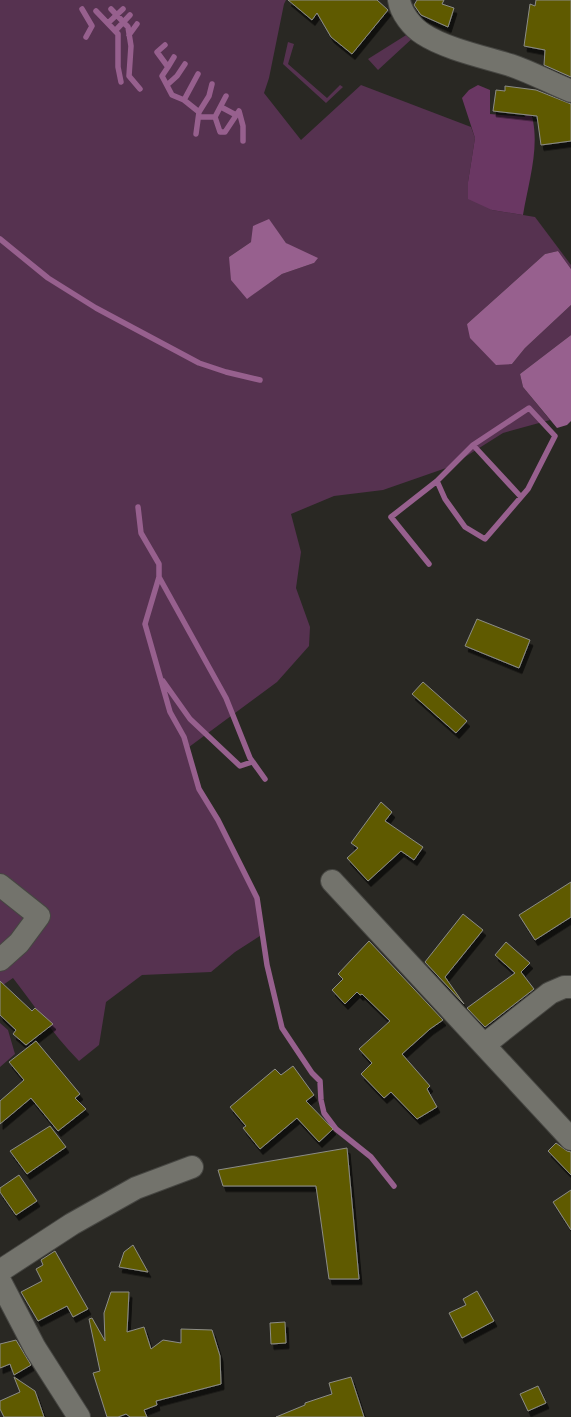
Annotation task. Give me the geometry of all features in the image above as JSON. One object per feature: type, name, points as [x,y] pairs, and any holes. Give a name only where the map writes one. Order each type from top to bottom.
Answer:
[{"type":"street","points":[[399,0],[400,6],[410,21],[423,34],[445,44],[513,66],[571,91]]},
{"type":"street","points":[[332,881],[571,1138]]},
{"type":"street","points":[[0,885],[39,916],[19,943],[0,960]]},
{"type":"street","points":[[484,1045],[550,993],[564,987],[571,988]]},
{"type":"street","points":[[0,1271],[72,1224],[136,1188],[192,1167]]},
{"type":"street","points":[[0,1281],[8,1318],[35,1348],[79,1417]]},
{"type":"shaded area","points":[[0,0],[286,0],[264,93],[301,140],[361,85],[471,127],[475,138],[468,182],[492,210],[535,217],[571,265],[571,269],[558,251],[545,254],[467,324],[512,364],[525,348],[571,305],[571,335],[520,374],[523,387],[550,420],[503,433],[449,467],[383,490],[334,496],[291,514],[301,552],[296,588],[310,627],[309,646],[277,682],[189,747],[199,789],[218,820],[257,898],[263,934],[235,952],[211,972],[142,975],[106,1002],[99,1045],[79,1061],[53,1031],[13,978],[0,987]],"holes":[[[269,220],[286,243],[314,263],[282,274],[248,298],[229,257],[251,242]]]},
{"type":"shaded area","points":[[411,32],[416,35],[378,70],[368,59]]},
{"type":"shaded area","points":[[288,42],[294,44],[288,64],[327,98],[340,85],[343,87],[326,103],[283,64]]},
{"type":"shaded area","points":[[478,85],[490,90],[490,114],[525,117],[528,104],[532,117],[535,145],[523,215],[492,210],[468,199],[468,182],[475,138],[462,98],[469,90]]},
{"type":"shaded area","points":[[269,219],[286,243],[318,258],[314,263],[282,274],[247,299],[231,280],[229,257],[251,242],[253,226]]},
{"type":"shaded area","points":[[558,251],[571,269],[571,305],[525,348],[512,364],[496,365],[470,338],[467,324],[545,254]]},
{"type":"shaded area","points":[[571,335],[571,421],[567,425],[557,428],[523,387],[520,374]]},
{"type":"shaded area","points":[[0,1023],[8,1030],[15,1054],[0,1067]]},
{"type":"building","points":[[288,0],[377,0],[388,10],[352,54],[331,37],[317,13],[312,20]]},
{"type":"building","points":[[417,0],[444,0],[442,4],[454,8],[448,27],[421,15],[414,5]]},
{"type":"building","points":[[536,0],[571,0],[571,77],[544,65],[545,50],[524,46],[530,4],[535,6]]},
{"type":"building","points":[[505,86],[536,90],[571,104],[571,141],[541,145],[537,116],[493,111],[496,90],[505,91]]},
{"type":"building","points":[[477,619],[530,640],[519,668],[465,646]]},
{"type":"building","points":[[423,682],[467,721],[456,733],[412,694]]},
{"type":"building","points":[[381,802],[392,812],[385,821],[423,847],[414,860],[401,851],[368,881],[347,858],[358,848],[351,843]]},
{"type":"building","points":[[571,882],[571,917],[535,940],[519,915]]},
{"type":"building","points":[[463,914],[483,930],[445,977],[464,1004],[425,962]]},
{"type":"building","points":[[369,941],[443,1020],[402,1054],[430,1086],[427,1089],[437,1107],[417,1119],[391,1092],[384,1098],[361,1074],[372,1063],[359,1049],[390,1021],[362,994],[360,995],[357,992],[345,1004],[332,990],[343,979],[338,974]]},
{"type":"building","points":[[506,942],[530,963],[521,972],[534,989],[485,1027],[467,1008],[515,973],[495,955]]},
{"type":"building","points":[[0,981],[32,1011],[35,1008],[53,1024],[26,1045],[13,1034],[16,1030],[0,1015]]},
{"type":"building","points":[[36,1041],[80,1094],[75,1098],[86,1109],[58,1131],[31,1098],[0,1124],[0,1101],[24,1080],[9,1062]]},
{"type":"building","points":[[293,1066],[314,1095],[306,1101],[333,1129],[319,1142],[297,1118],[260,1149],[243,1128],[246,1126],[230,1107],[275,1069],[281,1075]]},
{"type":"building","points":[[50,1126],[66,1147],[27,1174],[10,1151]]},
{"type":"building","points":[[556,1143],[571,1152],[571,1175],[548,1151]]},
{"type":"building","points":[[347,1148],[359,1279],[329,1279],[316,1186],[223,1186],[218,1170]]},
{"type":"building","points":[[19,1175],[37,1201],[16,1215],[0,1192],[0,1188]]},
{"type":"building","points":[[571,1190],[571,1230],[553,1202]]},
{"type":"building","points":[[133,1245],[148,1272],[119,1267],[124,1252]]},
{"type":"building","points":[[55,1251],[88,1309],[73,1317],[67,1306],[38,1321],[21,1292],[42,1281],[36,1269],[43,1265],[41,1260]]},
{"type":"building","points":[[477,1291],[494,1321],[462,1338],[449,1313],[466,1305],[463,1299]]},
{"type":"building","points":[[111,1292],[129,1292],[127,1332],[144,1327],[151,1349],[163,1340],[181,1343],[181,1329],[212,1330],[220,1356],[221,1384],[156,1401],[157,1405],[144,1410],[147,1417],[130,1417],[126,1414],[118,1417],[107,1417],[93,1373],[100,1371],[89,1319],[92,1318],[105,1341],[104,1313]]},
{"type":"building","points":[[285,1322],[286,1343],[271,1344],[270,1323]]},
{"type":"building","points":[[16,1340],[31,1365],[14,1375],[10,1364],[0,1368],[0,1344]]},
{"type":"building","points":[[14,1377],[35,1391],[44,1417],[4,1417],[0,1409],[0,1401],[20,1392]]},
{"type":"building","points":[[351,1377],[364,1417],[276,1417],[305,1405],[305,1403],[332,1394],[329,1383]]},
{"type":"building","points":[[538,1386],[546,1403],[528,1411],[520,1394]]},
{"type":"waterway","points":[[82,9],[92,26],[86,37]]},
{"type":"waterway","points":[[111,9],[128,27],[131,46],[129,76],[140,89]]},
{"type":"waterway","points":[[108,23],[123,9]]},
{"type":"waterway","points":[[96,11],[118,34],[118,67],[121,82]]},
{"type":"waterway","points":[[115,31],[130,15]]},
{"type":"waterway","points":[[129,35],[137,24]]},
{"type":"waterway","points":[[165,45],[157,52],[168,67],[162,76],[172,95],[184,100],[199,112],[196,134]]},
{"type":"waterway","points":[[168,67],[174,57]]},
{"type":"waterway","points":[[167,85],[177,76],[185,64]]},
{"type":"waterway","points":[[184,100],[198,74]]},
{"type":"waterway","points":[[199,112],[209,96],[212,84]]},
{"type":"waterway","points":[[215,117],[226,96]]},
{"type":"waterway","points":[[221,107],[236,115]]},
{"type":"waterway","points":[[199,117],[215,117],[220,132],[225,132],[239,111],[243,126],[243,141]]},
{"type":"waterway","points":[[0,239],[48,278],[96,308],[199,363],[260,380]]},
{"type":"waterway","points":[[429,564],[391,517],[437,481],[473,445],[529,408],[555,436],[528,489],[485,539],[465,527],[445,499],[437,481]]},
{"type":"waterway","points":[[473,445],[521,497]]},
{"type":"waterway","points":[[138,507],[141,533],[159,564],[159,577],[226,698],[250,758],[265,779]]},
{"type":"waterway","points":[[159,577],[145,624],[170,712],[184,737],[199,789],[218,820],[257,898],[267,965],[282,1028],[312,1073],[320,1081],[324,1113],[336,1129],[371,1157],[394,1186]]},
{"type":"waterway","points":[[163,681],[190,719],[240,766],[252,762]]}]
